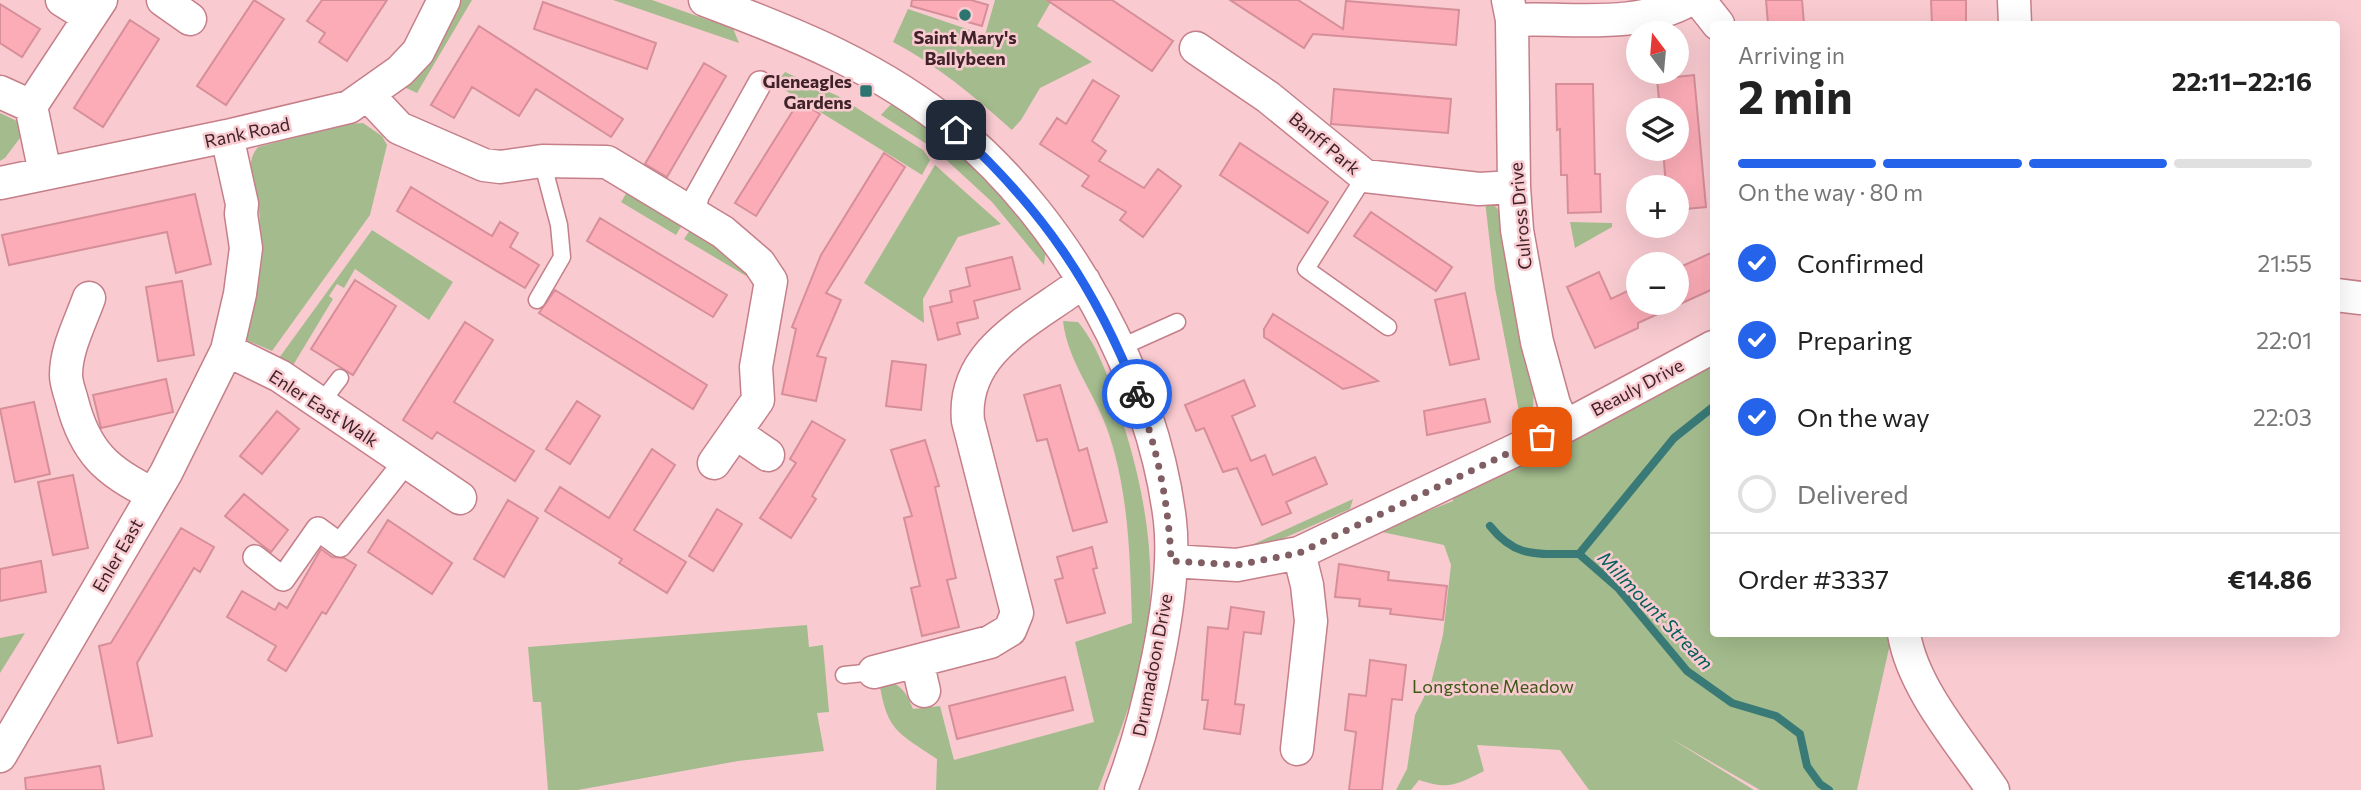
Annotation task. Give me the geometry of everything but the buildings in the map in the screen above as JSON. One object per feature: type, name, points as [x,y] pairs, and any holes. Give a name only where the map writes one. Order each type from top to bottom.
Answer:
[{"type":"street","points":[[45,173],[31,106],[95,8],[62,0]]},
{"type":"street","points":[[163,0],[190,19]]},
{"type":"street","name":"Rank Road","points":[[0,183],[228,136],[349,107],[400,71],[418,52],[444,0]]},
{"type":"street","name":"Drumadoon Drive","points":[[705,0],[798,35],[863,67],[956,130],[994,165],[1022,196],[1059,243],[1084,281],[1119,348],[1139,401],[1156,456],[1170,521],[1171,561],[1164,617],[1149,697],[1121,790]]},
{"type":"street","points":[[1510,10],[1558,18],[1623,21],[1668,11],[1689,0]]},
{"type":"street","points":[[1699,0],[1716,21]]},
{"type":"street","points":[[2015,0],[2015,21]]},
{"type":"street","name":"Culross Drive","points":[[1510,10],[1517,230],[1536,342],[1554,404],[1564,427]]},
{"type":"street","name":"Banff Park","points":[[1196,48],[1277,104],[1365,176],[1479,189],[1514,187]]},
{"type":"street","points":[[693,215],[697,196],[760,83]]},
{"type":"street","points":[[0,92],[31,106]]},
{"type":"street","points":[[368,94],[399,128],[484,165],[500,167],[542,161],[607,162],[723,232],[759,263],[771,281],[757,367],[758,400],[714,463]]},
{"type":"street","points":[[228,136],[242,204],[240,214],[246,247],[240,294],[228,350]]},
{"type":"street","points":[[859,673],[921,676],[1010,630],[1017,612],[968,421],[966,401],[974,374],[990,351],[1084,281]]},
{"type":"street","points":[[2340,295],[2361,298]]},
{"type":"street","points":[[89,298],[71,347],[66,377],[84,439],[110,469],[153,494]]},
{"type":"street","name":"Beauly Drive","points":[[1171,561],[1237,565],[1299,553],[1564,427],[1710,349]]},
{"type":"street","name":"Enler East Walk","points":[[228,350],[281,376],[460,498]]},
{"type":"street","name":"Enler East","points":[[0,756],[190,429],[228,350]]},
{"type":"street","points":[[736,433],[768,455]]},
{"type":"street","points":[[255,557],[283,579],[318,529],[340,545],[406,461]]},
{"type":"street","points":[[1297,749],[1311,621],[1307,584],[1299,553]]},
{"type":"street","points":[[1905,637],[1911,661],[1923,686],[1993,790]]},
{"type":"lane","points":[[537,300],[562,257],[559,225],[542,161]]},
{"type":"lane","points":[[1365,176],[1306,269],[1388,327]]},
{"type":"lane","points":[[1119,348],[1177,322]]},
{"type":"lane","points":[[321,403],[340,378]]},
{"type":"green space","points":[[460,0],[472,0],[417,93],[406,88],[424,67]]},
{"type":"green space","points":[[613,0],[652,0],[711,21],[716,15],[730,21],[739,43]]},
{"type":"green space","points":[[995,0],[1052,0],[1037,26],[1092,62],[1040,88],[1012,130],[955,82],[893,42],[908,9],[985,35]]},
{"type":"green space","points":[[785,72],[838,96],[923,150],[930,160],[922,175],[775,84]]},
{"type":"green space","points":[[893,102],[941,137],[933,148],[881,115]]},
{"type":"green space","points":[[0,113],[19,122],[20,138],[0,161]]},
{"type":"green space","points":[[363,123],[382,136],[387,145],[370,215],[272,351],[244,339],[256,274],[260,225],[251,169],[253,154],[258,147],[346,124]]},
{"type":"green space","points":[[948,146],[953,147],[1010,202],[1046,249],[1044,265],[992,202],[942,156]]},
{"type":"green space","points":[[935,165],[1001,224],[958,237],[923,299],[924,323],[864,283]]},
{"type":"green space","points":[[627,192],[682,225],[676,235],[621,202]]},
{"type":"green space","points":[[1485,201],[1502,214],[1534,390],[1533,407],[1520,417],[1495,288]]},
{"type":"green space","points":[[1570,222],[1612,223],[1612,227],[1575,248]]},
{"type":"green space","points":[[372,230],[453,282],[429,320],[355,269],[344,288],[337,284],[329,296],[333,299],[292,367],[279,358]]},
{"type":"green space","points":[[690,230],[750,265],[758,283],[684,239]]},
{"type":"green space","points":[[1063,321],[1078,322],[1093,344],[1119,410],[1140,487],[1146,520],[1150,586],[1149,619],[1136,685],[1098,790],[936,790],[937,759],[903,736],[890,721],[879,681],[886,681],[901,688],[913,709],[940,706],[954,760],[1094,722],[1075,642],[1132,623],[1127,523],[1114,450],[1101,413],[1075,362]]},
{"type":"green space","name":"Longstone Meadow","points":[[1710,363],[1710,637],[1889,637],[1890,644],[1857,790],[1760,790],[1670,738],[1754,790],[1589,790],[1560,750],[1477,745],[1484,771],[1452,784],[1438,785],[1419,780],[1411,790],[1396,790],[1407,769],[1415,715],[1431,683],[1443,635],[1451,565],[1444,545],[1377,531],[1453,501],[1453,494]]},
{"type":"green space","points":[[1353,499],[1350,509],[1259,549],[1245,548]]},
{"type":"green space","points":[[807,625],[809,647],[823,645],[829,712],[817,713],[824,751],[738,761],[578,790],[548,790],[541,702],[533,702],[528,647]]},
{"type":"green space","points":[[25,633],[0,673],[0,638]]},
{"type":"waterway","points":[[1579,554],[1674,438],[1710,409]]},
{"type":"waterway","points":[[1490,526],[1519,550],[1540,554],[1579,554]]},
{"type":"waterway","name":"Millmount Stream","points":[[1579,554],[1618,588],[1687,671],[1732,703],[1776,716],[1800,734],[1807,766],[1820,784],[1829,790]]},
{"type":"way so far","points":[[1137,394],[1156,456],[1170,521],[1171,561],[1237,565],[1299,553],[1542,437]]},
{"type":"place","name":"Saint Mary's Ballybeen","points":[[965,15]]},
{"type":"place","name":"Gleneagles Gardens","points":[[866,91]]},
{"type":"route","points":[[956,130],[1007,179],[1059,243],[1084,281],[1119,348],[1137,394]]}]
